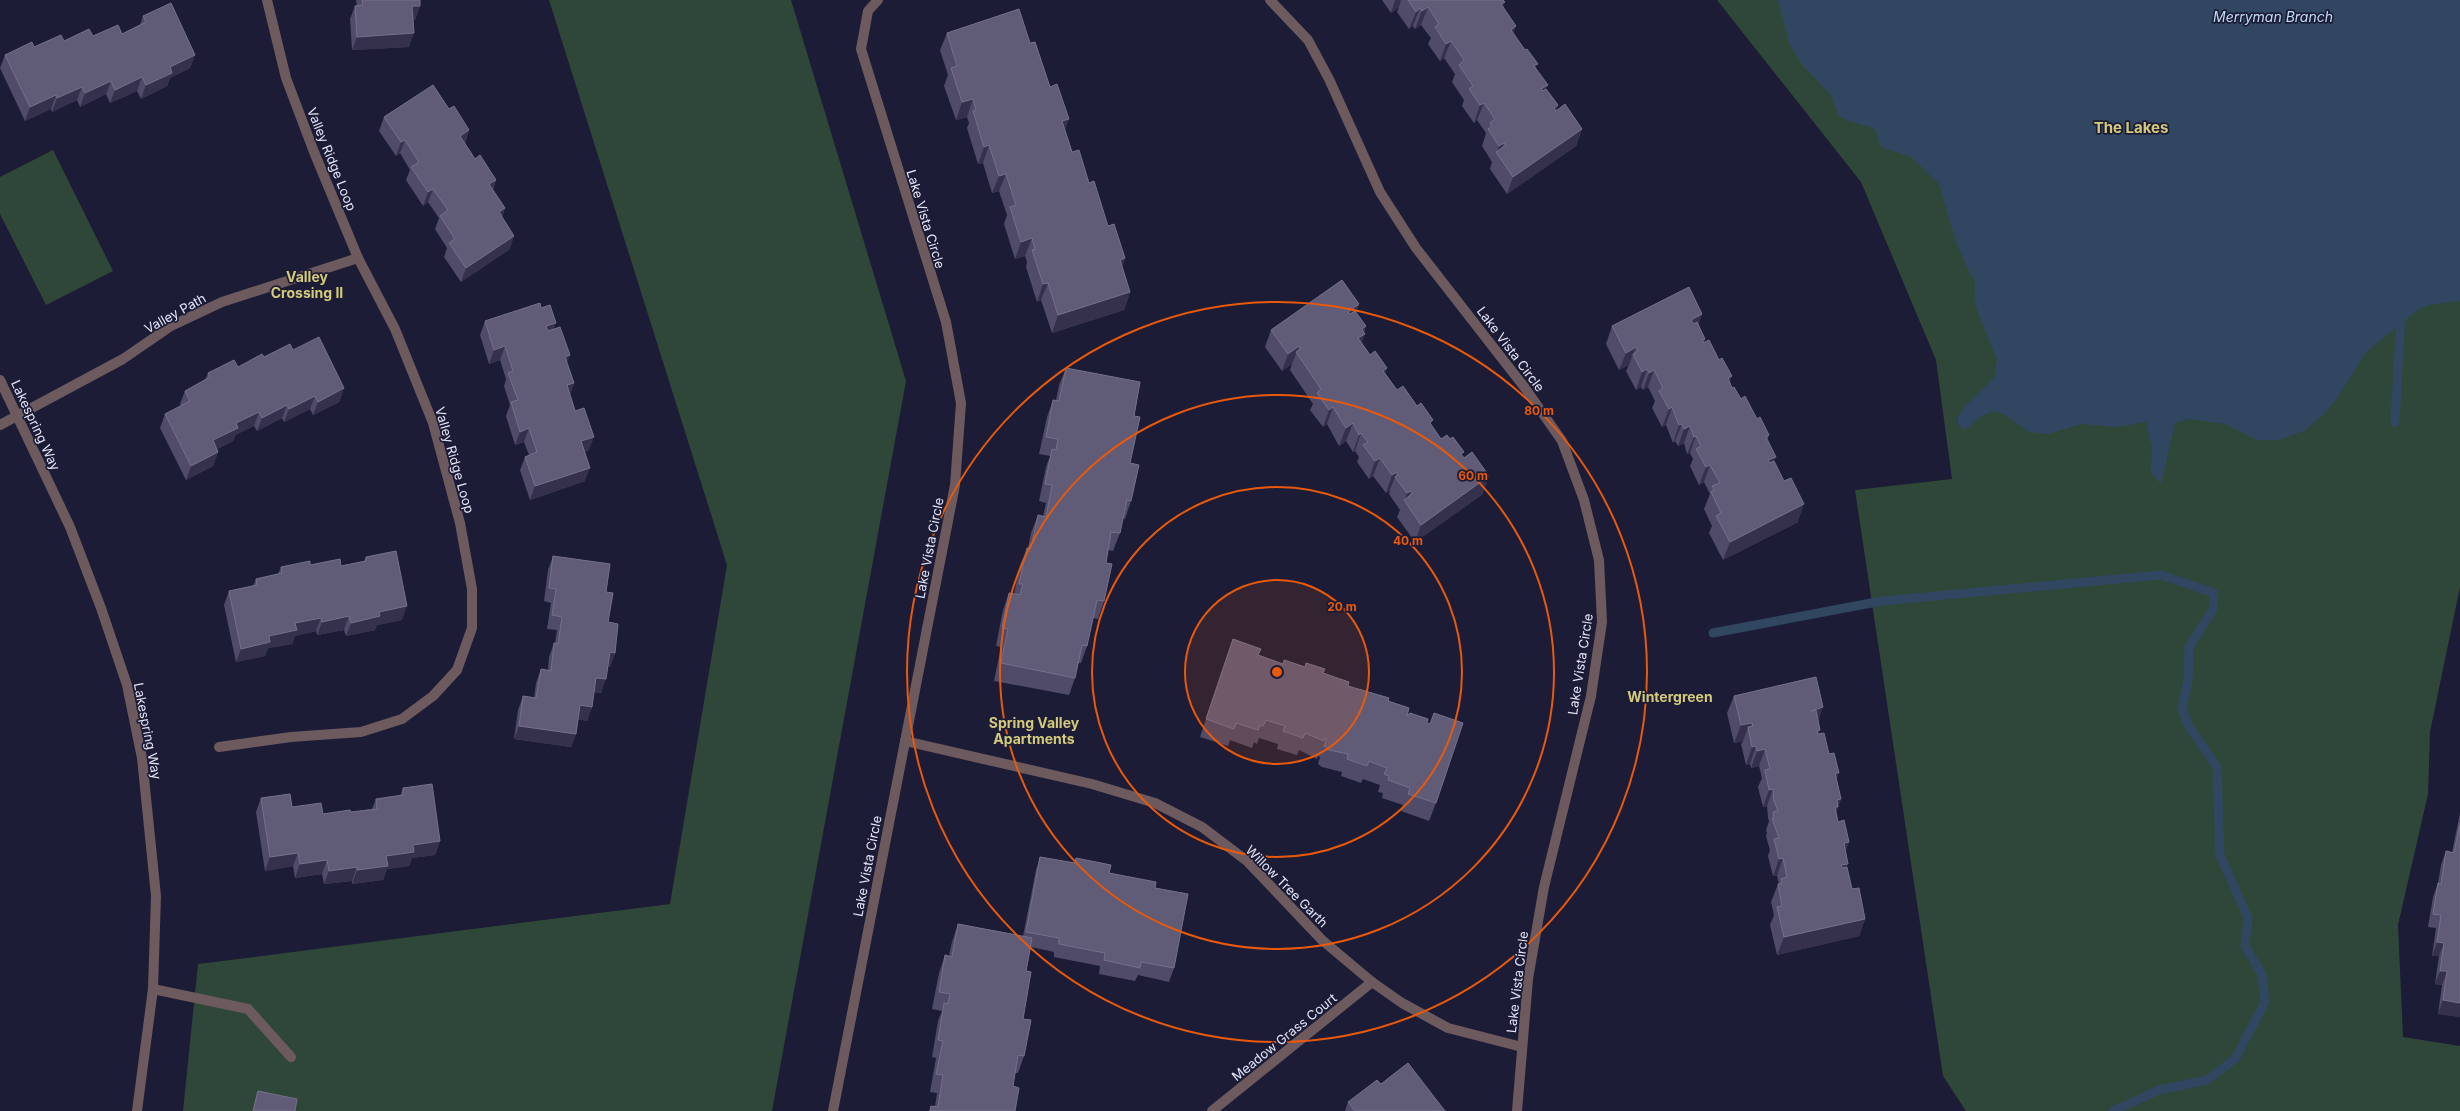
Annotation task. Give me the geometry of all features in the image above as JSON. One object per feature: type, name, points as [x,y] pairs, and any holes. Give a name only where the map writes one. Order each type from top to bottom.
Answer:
[{"type":"street","name":"Valley Ridge Loop","points":[[219,747],[291,737],[361,732],[402,719],[433,696],[457,670],[472,628],[472,588],[461,530],[433,423],[395,329],[358,258],[286,78],[267,0]]},
{"type":"street","name":"Lake Vista Circle","points":[[833,1111],[955,485],[961,403],[946,322],[861,49],[868,11],[878,0]]},
{"type":"street","name":"Lake Vista Circle","points":[[1270,0],[1308,40],[1329,79],[1380,192],[1416,248],[1525,388],[1562,441],[1584,500],[1599,560],[1602,622],[1591,696],[1544,887],[1528,979],[1517,1111]]},
{"type":"street","name":"Valley Path","points":[[0,425],[123,358],[171,326],[222,302],[358,258]]},
{"type":"street","name":"Lakespring Way","points":[[0,380],[70,527],[127,685],[142,758],[156,896],[153,989],[137,1111]]},
{"type":"street","name":"Willow Tree Garth","points":[[905,741],[1092,784],[1155,803],[1202,827],[1247,860],[1322,940],[1372,982],[1402,1003],[1448,1028],[1522,1047]]},
{"type":"street","name":"Meadow Grass Court","points":[[1212,1111],[1372,982]]},
{"type":"street","points":[[153,989],[248,1009],[291,1057]]},
{"type":"green space","points":[[549,0],[791,0],[906,381],[772,1111],[183,1111],[198,964],[670,904],[727,565]]},
{"type":"green space","points":[[1717,0],[2460,0],[2460,587],[2430,732],[2428,794],[2398,925],[2403,1037],[2460,1046],[2460,1111],[1966,1111],[1943,1076],[1855,490],[1952,479],[1936,360],[1861,182]]},
{"type":"green space","points":[[53,150],[113,271],[46,305],[0,214],[0,177]]},
{"type":"water","name":"Merryman Branch","points":[[1778,0],[2460,0],[2460,301],[2430,305],[2419,309],[2366,352],[2336,400],[2323,415],[2304,431],[2278,440],[2257,440],[2225,424],[2189,419],[2175,423],[2161,484],[2151,473],[2152,447],[2146,422],[2117,427],[2082,424],[2048,434],[2029,432],[2002,413],[1993,411],[1982,416],[1968,428],[1963,429],[1958,424],[1958,417],[1964,407],[1994,378],[1997,360],[1978,313],[1975,300],[1975,280],[1970,274],[1956,242],[1939,184],[1911,157],[1884,148],[1879,144],[1876,131],[1871,127],[1845,120],[1838,115],[1832,96],[1802,65],[1789,43]]},
{"type":"building","points":[[362,0],[420,0],[420,6],[412,6],[414,33],[357,37],[355,6],[363,5]]},
{"type":"building","points":[[1408,0],[1503,0],[1505,2],[1501,4],[1516,26],[1511,30],[1525,50],[1527,49],[1538,64],[1534,66],[1548,85],[1541,89],[1543,91],[1546,89],[1558,105],[1554,108],[1556,111],[1565,104],[1582,129],[1513,177],[1496,152],[1506,145],[1504,143],[1499,146],[1488,129],[1492,126],[1490,123],[1495,119],[1484,103],[1480,105],[1469,89],[1473,86],[1459,65],[1464,60],[1451,41],[1446,44],[1435,27],[1439,24],[1428,7],[1422,11],[1420,8],[1416,12]]},
{"type":"building","points":[[171,3],[195,55],[170,67],[172,73],[146,85],[142,77],[115,90],[111,81],[85,93],[82,87],[57,98],[56,95],[30,107],[5,55],[32,42],[34,47],[61,35],[64,41],[89,29],[93,36],[118,25],[122,34],[146,22],[143,16]]},
{"type":"building","points":[[1019,9],[1030,43],[1035,42],[1050,87],[1057,84],[1069,119],[1062,121],[1072,152],[1079,150],[1089,183],[1094,181],[1108,226],[1114,224],[1125,258],[1120,260],[1130,292],[1058,315],[1048,283],[1043,284],[1032,250],[1035,249],[1032,238],[1021,242],[1010,207],[1016,205],[1006,174],[999,176],[989,145],[984,147],[973,111],[976,110],[973,99],[962,102],[951,68],[957,66],[947,33]]},
{"type":"building","points":[[433,85],[449,109],[454,106],[469,130],[460,136],[475,159],[480,155],[496,180],[489,184],[505,208],[499,212],[514,236],[466,268],[449,243],[455,239],[440,216],[448,210],[433,189],[428,192],[411,167],[419,162],[405,140],[401,142],[384,117]]},
{"type":"building","points":[[1342,280],[1359,304],[1348,312],[1350,314],[1355,311],[1366,326],[1362,329],[1365,334],[1358,338],[1370,355],[1375,351],[1387,368],[1383,371],[1397,390],[1403,386],[1417,406],[1421,403],[1433,420],[1430,423],[1441,439],[1447,435],[1450,439],[1453,437],[1464,452],[1461,454],[1464,458],[1472,452],[1489,476],[1421,525],[1404,500],[1413,493],[1411,491],[1407,493],[1395,477],[1398,475],[1397,472],[1392,475],[1380,458],[1375,461],[1363,445],[1368,442],[1361,433],[1359,435],[1353,423],[1346,428],[1333,407],[1329,410],[1317,393],[1321,389],[1296,352],[1301,349],[1299,346],[1288,354],[1271,330]]},
{"type":"building","points":[[1689,287],[1702,314],[1691,320],[1694,324],[1697,322],[1705,339],[1702,340],[1703,343],[1709,340],[1719,360],[1722,358],[1732,376],[1728,378],[1732,388],[1734,387],[1741,399],[1745,396],[1757,419],[1760,417],[1769,435],[1766,437],[1776,457],[1768,460],[1770,463],[1774,461],[1784,481],[1791,478],[1804,504],[1730,542],[1716,516],[1721,513],[1711,492],[1714,490],[1712,486],[1720,483],[1710,465],[1706,467],[1696,449],[1701,446],[1696,436],[1694,437],[1690,426],[1684,429],[1682,424],[1679,425],[1672,407],[1669,409],[1659,391],[1663,388],[1654,370],[1649,373],[1647,369],[1642,372],[1633,354],[1638,351],[1636,347],[1626,353],[1612,326]]},
{"type":"building","points":[[540,303],[541,308],[550,305],[556,323],[546,326],[548,331],[560,327],[570,355],[565,357],[574,383],[567,385],[575,411],[584,408],[594,437],[581,441],[590,468],[535,486],[525,457],[537,452],[529,428],[520,432],[511,402],[518,400],[508,373],[513,371],[505,346],[494,350],[485,321]]},
{"type":"building","points":[[319,337],[344,388],[318,402],[315,396],[289,409],[287,405],[262,418],[259,412],[236,423],[238,428],[213,440],[218,452],[191,466],[165,414],[190,401],[185,391],[210,377],[208,373],[234,360],[238,367],[262,354],[264,357],[290,344],[293,350]]},
{"type":"building","points":[[1066,368],[1140,382],[1134,416],[1140,417],[1130,463],[1139,465],[1131,501],[1127,500],[1120,533],[1111,532],[1106,563],[1112,564],[1104,601],[1097,600],[1087,646],[1082,645],[1075,678],[1001,663],[1008,629],[1002,628],[1009,593],[1020,595],[1023,584],[1019,584],[1027,548],[1031,548],[1038,515],[1046,517],[1052,485],[1045,484],[1052,449],[1056,450],[1058,439],[1046,437],[1053,400],[1059,401]]},
{"type":"building","points":[[396,551],[407,606],[379,612],[380,616],[351,623],[349,616],[322,622],[321,618],[295,623],[297,630],[269,636],[270,642],[241,649],[229,591],[257,585],[256,579],[282,573],[281,567],[310,561],[310,565],[340,559],[341,566],[366,561],[366,557]]},
{"type":"building","points":[[553,556],[610,564],[606,592],[613,593],[608,622],[618,624],[615,653],[610,652],[606,679],[596,678],[592,707],[580,705],[576,734],[519,726],[523,696],[536,698],[541,669],[551,671],[554,643],[558,644],[562,617],[552,615],[556,589],[549,588]]},
{"type":"building","points":[[1233,639],[1261,649],[1258,655],[1283,664],[1284,660],[1305,667],[1306,663],[1325,669],[1323,673],[1349,682],[1348,686],[1389,698],[1388,701],[1409,708],[1407,716],[1410,713],[1428,719],[1427,723],[1430,724],[1434,713],[1463,723],[1436,803],[1408,794],[1410,788],[1388,780],[1389,776],[1384,774],[1387,768],[1369,761],[1367,766],[1347,759],[1348,754],[1329,750],[1324,746],[1327,739],[1324,738],[1324,741],[1305,733],[1303,738],[1283,731],[1285,726],[1266,720],[1263,726],[1260,725],[1258,730],[1236,723],[1234,729],[1206,719]]},
{"type":"building","points":[[1816,677],[1823,707],[1811,711],[1816,710],[1820,730],[1817,731],[1818,734],[1824,733],[1829,754],[1834,753],[1839,773],[1835,773],[1841,799],[1837,800],[1838,807],[1835,807],[1838,822],[1844,820],[1849,842],[1844,843],[1848,864],[1841,865],[1842,868],[1847,867],[1852,889],[1859,888],[1865,919],[1784,937],[1777,907],[1782,906],[1778,884],[1782,883],[1781,879],[1787,877],[1783,858],[1779,859],[1774,839],[1779,838],[1772,818],[1774,819],[1773,812],[1778,811],[1774,801],[1773,789],[1769,790],[1765,770],[1770,769],[1765,749],[1757,751],[1756,746],[1752,747],[1748,727],[1753,726],[1752,723],[1741,725],[1734,696]]},
{"type":"building","points":[[432,784],[440,841],[413,845],[414,852],[386,856],[388,866],[357,870],[357,867],[329,871],[327,860],[300,864],[298,853],[270,857],[261,798],[290,794],[292,807],[321,803],[323,814],[350,810],[351,812],[377,809],[376,799],[403,795],[403,788]]},
{"type":"building","points":[[2460,823],[2460,1003],[2443,1000],[2447,971],[2440,971],[2444,943],[2437,942],[2441,915],[2433,914],[2438,883],[2441,884],[2446,851],[2454,853]]},
{"type":"building","points":[[1040,857],[1075,863],[1076,858],[1111,865],[1109,873],[1156,882],[1155,888],[1188,894],[1174,968],[1141,962],[1140,968],[1104,960],[1105,953],[1059,944],[1059,938],[1026,932]]},
{"type":"building","points":[[958,924],[1032,938],[1026,971],[1031,972],[1023,1019],[1031,1020],[1024,1056],[1018,1055],[1013,1086],[1019,1088],[1015,1111],[930,1111],[931,1106],[938,1107],[943,1075],[936,1074],[943,1041],[938,1040],[944,1003],[948,1004],[950,994],[939,992],[945,955],[952,957]]},
{"type":"building","points":[[1408,1063],[1445,1111],[1355,1111],[1348,1102],[1377,1080],[1381,1084]]},
{"type":"building","points":[[258,1091],[297,1099],[295,1111],[253,1111]]},
{"type":"waterway","points":[[2395,423],[2401,313]]},
{"type":"waterway","points":[[1713,633],[1882,601],[2161,575],[2214,593],[2213,609],[2189,647],[2188,680],[2182,709],[2188,725],[2217,767],[2220,855],[2248,918],[2245,946],[2262,974],[2265,1002],[2235,1059],[2207,1080],[2159,1090],[2113,1111]]},
{"type":"district","name":"The Lakes","points":[[2131,128]]},
{"type":"district","name":"Valley Crossing II","points":[[307,286]]},
{"type":"district","name":"Wintergreen","points":[[1670,697]]},
{"type":"district","name":"Spring Valley Apartments","points":[[1034,732]]}]
